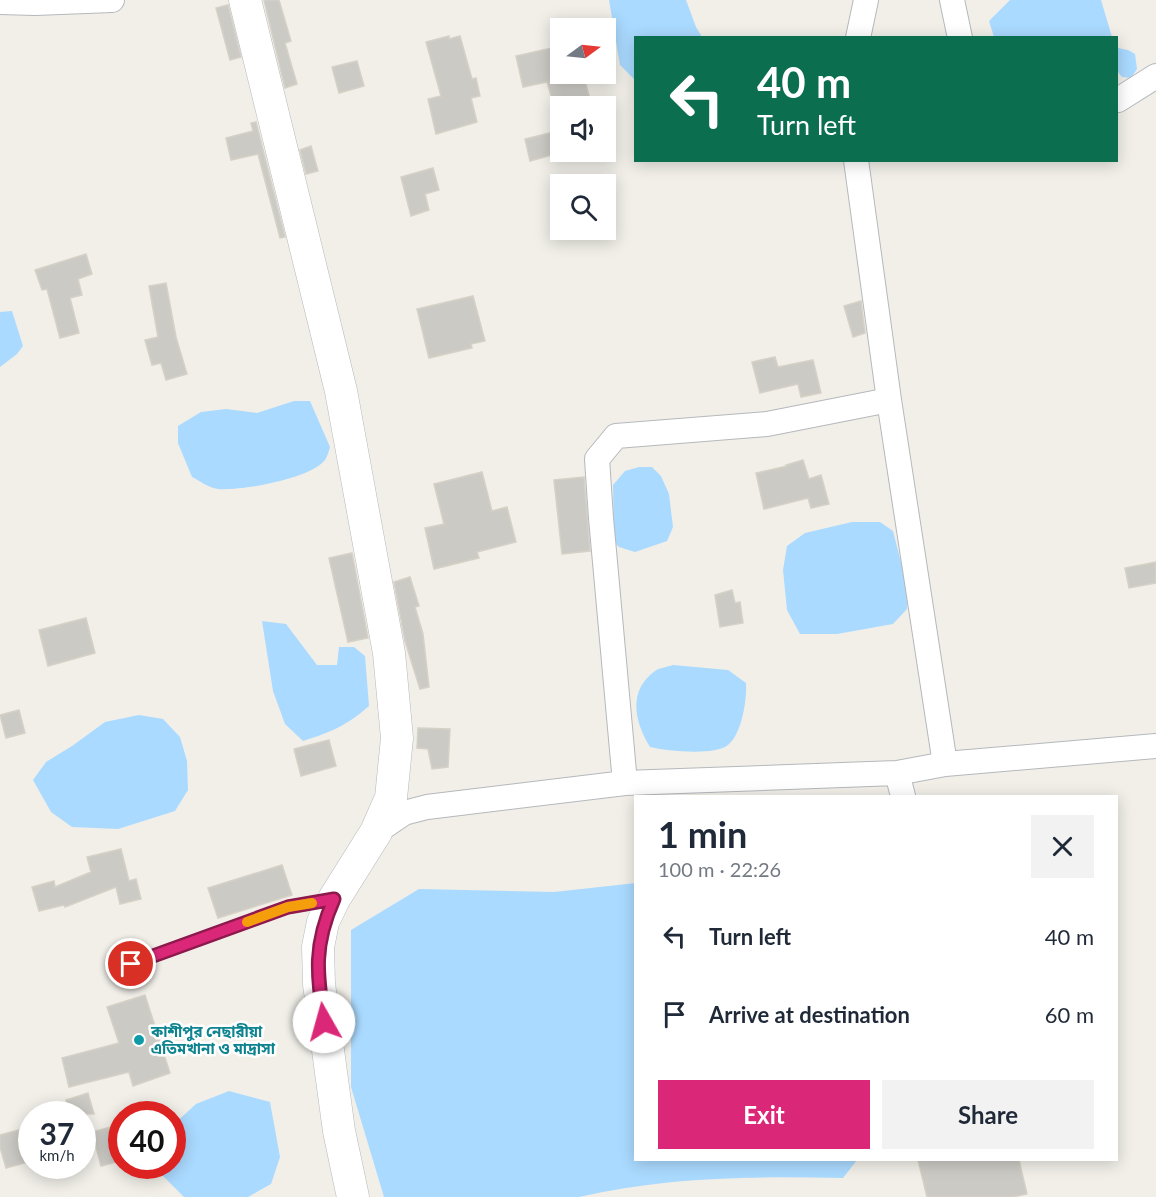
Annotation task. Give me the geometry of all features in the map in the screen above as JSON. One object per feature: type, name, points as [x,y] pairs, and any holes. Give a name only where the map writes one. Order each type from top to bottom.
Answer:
[{"type":"street","points":[[0,2],[112,0]]},
{"type":"street","points":[[245,0],[341,391],[389,653],[397,738],[391,798],[376,832],[334,899],[323,922],[318,947],[319,984],[339,1131],[353,1197]]},
{"type":"street","points":[[858,36],[866,0]]},
{"type":"street","points":[[952,0],[960,36]]},
{"type":"street","points":[[1118,100],[1156,76]]},
{"type":"street","points":[[856,162],[889,400],[945,764]]},
{"type":"street","points":[[625,783],[597,459],[616,436],[767,424],[889,400]]},
{"type":"street","points":[[376,832],[404,813],[427,807],[625,783],[897,773],[945,764],[1156,746]]},
{"type":"street","points":[[897,773],[903,795]]},
{"type":"lane","points":[[131,964],[288,907],[334,899]]},
{"type":"water","points":[[609,0],[686,0],[701,36],[634,36],[634,79],[620,65],[616,41],[616,18],[612,18]]},
{"type":"water","points":[[1010,0],[1101,0],[1112,36],[994,36],[989,21]]},
{"type":"water","points":[[1118,48],[1135,54],[1137,69],[1131,78],[1122,77],[1118,72]]},
{"type":"water","points":[[12,311],[23,346],[17,354],[0,367],[0,312]]},
{"type":"water","points":[[294,401],[310,401],[330,447],[325,460],[317,467],[291,478],[242,488],[218,489],[192,477],[178,443],[178,426],[201,412],[226,409],[257,413]]},
{"type":"water","points":[[639,467],[652,467],[661,476],[669,494],[673,527],[667,541],[635,552],[619,547],[614,542],[613,485],[625,471]]},
{"type":"water","points":[[852,522],[880,522],[893,531],[907,586],[907,609],[893,624],[837,634],[800,634],[787,610],[783,570],[787,546],[805,533]]},
{"type":"water","points":[[262,621],[286,624],[317,665],[337,665],[339,647],[354,647],[365,656],[369,706],[338,728],[303,741],[285,724],[273,691]]},
{"type":"water","points":[[673,665],[728,670],[746,683],[746,698],[740,725],[728,745],[702,752],[650,747],[638,718],[637,698],[646,679],[657,670]]},
{"type":"water","points":[[139,715],[163,719],[180,737],[187,761],[188,790],[175,811],[118,829],[72,827],[51,812],[33,780],[46,762],[105,722]]},
{"type":"water","points":[[634,883],[634,1161],[856,1161],[843,1178],[710,1179],[644,1185],[579,1197],[384,1197],[351,1087],[351,930],[419,889],[554,892]]},
{"type":"water","points":[[229,1091],[270,1102],[280,1157],[271,1184],[248,1197],[184,1197],[166,1179],[186,1179],[186,1113],[196,1104]]},
{"type":"building","points":[[264,0],[279,0],[291,41],[285,43],[297,84],[285,88]]},
{"type":"building","points":[[228,5],[241,57],[230,60],[216,8]]},
{"type":"building","points":[[449,36],[449,39],[460,36],[472,79],[476,78],[480,96],[471,98],[477,122],[436,134],[428,99],[441,96],[426,42]]},
{"type":"building","points":[[550,48],[550,84],[586,84],[589,96],[551,96],[547,82],[523,87],[516,56]]},
{"type":"building","points":[[357,61],[364,86],[339,93],[332,67]]},
{"type":"building","points":[[256,122],[285,237],[280,238],[258,154],[231,160],[226,138],[253,131],[251,123]]},
{"type":"building","points":[[550,133],[550,155],[530,161],[525,139]]},
{"type":"building","points":[[311,146],[318,171],[306,174],[300,150]]},
{"type":"building","points":[[433,168],[439,190],[425,194],[429,210],[411,216],[401,177]]},
{"type":"building","points":[[86,254],[92,274],[78,279],[82,295],[70,298],[79,333],[60,338],[47,289],[42,290],[35,270]]},
{"type":"building","points":[[166,283],[176,337],[187,374],[166,380],[161,363],[152,365],[145,340],[158,337],[149,286]]},
{"type":"building","points":[[473,296],[485,341],[471,344],[472,348],[429,358],[417,309]]},
{"type":"building","points":[[861,301],[865,333],[853,337],[844,306]]},
{"type":"building","points":[[775,357],[778,367],[813,360],[821,393],[801,397],[798,384],[760,393],[752,362]]},
{"type":"building","points":[[803,460],[809,479],[821,475],[829,504],[811,508],[808,498],[764,509],[756,473]]},
{"type":"building","points":[[482,472],[492,511],[507,507],[516,542],[477,552],[479,558],[434,569],[425,528],[444,524],[434,484]]},
{"type":"building","points":[[584,477],[590,551],[562,554],[554,480]]},
{"type":"building","points":[[352,553],[368,638],[348,642],[329,558]]},
{"type":"building","points":[[1156,562],[1156,583],[1129,588],[1125,568]]},
{"type":"building","points":[[410,577],[419,606],[415,607],[423,634],[429,687],[420,689],[405,641],[394,582]]},
{"type":"building","points":[[732,590],[735,603],[740,602],[743,623],[720,627],[715,595]]},
{"type":"building","points":[[86,618],[95,653],[48,666],[39,630]]},
{"type":"building","points":[[19,710],[25,733],[6,738],[0,715]]},
{"type":"building","points":[[418,728],[450,729],[448,767],[432,769],[428,749],[417,748]]},
{"type":"building","points":[[329,740],[336,766],[301,776],[294,749]]},
{"type":"building","points":[[121,849],[129,881],[136,879],[141,899],[120,904],[116,887],[65,907],[64,905],[39,911],[32,887],[54,881],[55,887],[91,872],[87,857]]},
{"type":"building","points":[[282,865],[292,895],[218,918],[208,888]]},
{"type":"building","name":"কাশীপুর নেছারীয়া এতিমখানা ও মাদ্রাসা","points":[[145,995],[170,1073],[133,1086],[129,1072],[69,1087],[62,1058],[119,1043],[107,1007]]},
{"type":"building","points":[[88,1093],[90,1101],[66,1101]]},
{"type":"building","points":[[108,1128],[108,1164],[101,1166],[96,1147],[96,1131]]},
{"type":"building","points":[[18,1130],[18,1165],[6,1168],[0,1147],[0,1135]]},
{"type":"building","points":[[918,1161],[1019,1161],[1027,1194],[1012,1197],[927,1197]]},
{"type":"slow traffic","points":[[247,922],[288,907],[312,903]]},
{"type":"place","name":"কাশীপুর নেছারীয়া এতিমখানা ও মাদ্রাসা","points":[[139,1040]]},
{"type":"route","points":[[131,964],[288,907],[334,899],[323,922],[318,947],[319,984],[324,1022]]}]
